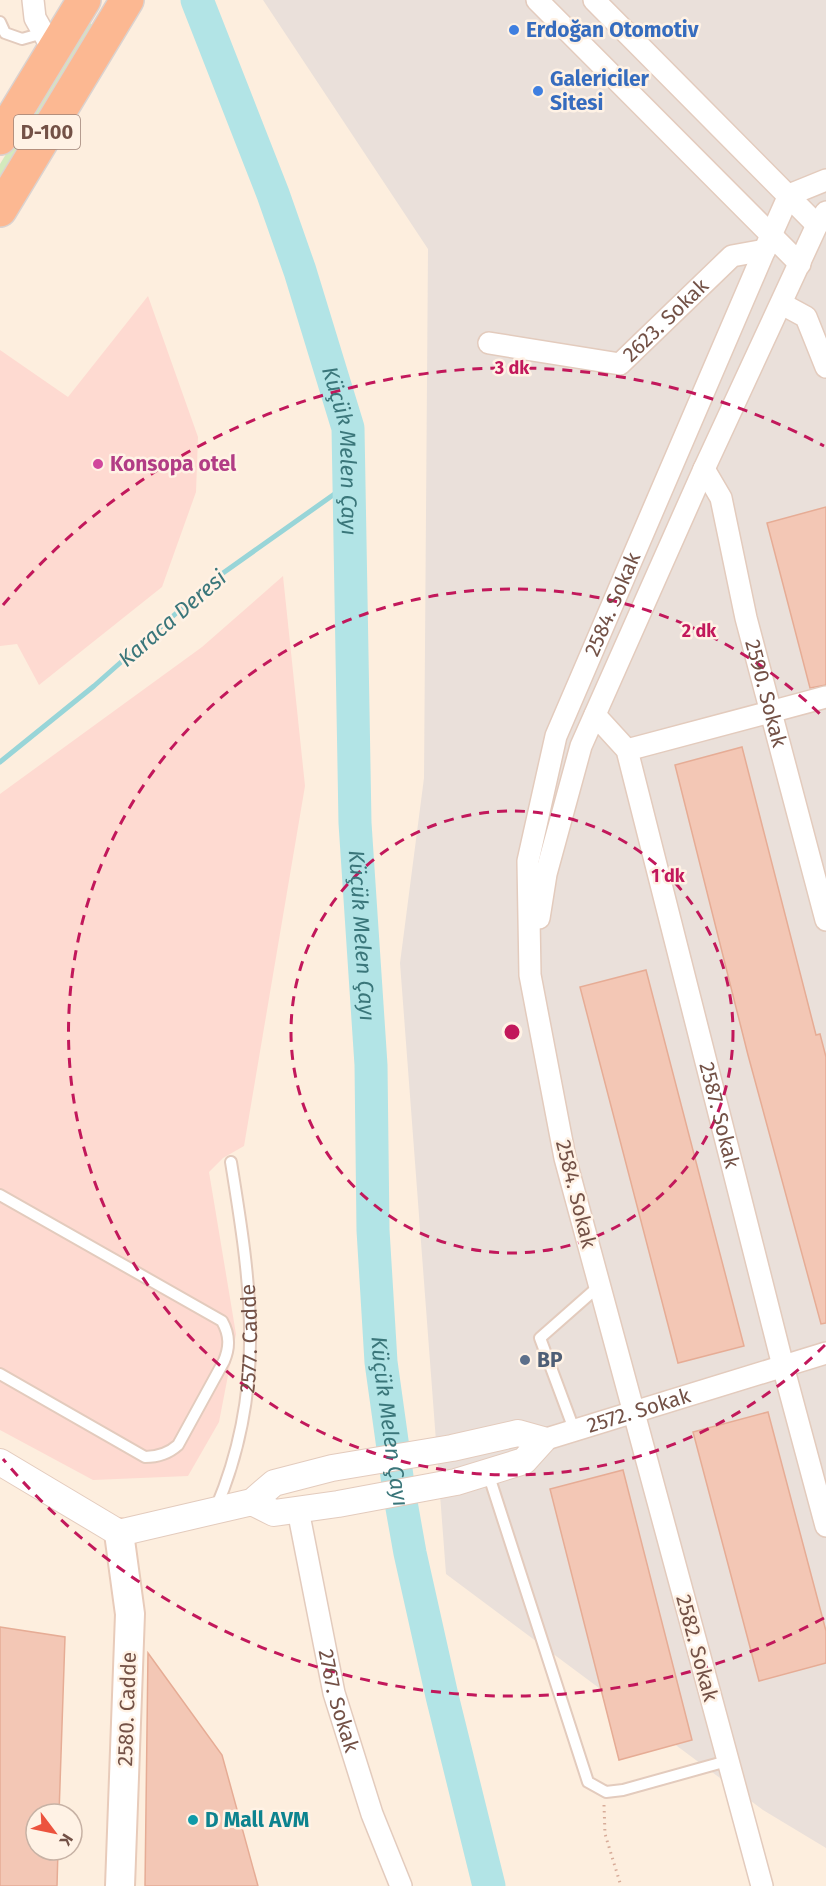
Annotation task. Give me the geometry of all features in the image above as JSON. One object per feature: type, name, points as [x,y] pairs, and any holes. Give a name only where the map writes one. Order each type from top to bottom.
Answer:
[{"type":"highway","name":"D-100","points":[[0,210],[127,0]]},
{"type":"highway","name":"D-100","points":[[0,138],[62,27]]},
{"type":"main road","name":"2580. Cadde","points":[[119,1533],[130,1614],[120,1886]]},
{"type":"street","points":[[33,0],[35,18],[62,27]]},
{"type":"street","points":[[537,0],[768,241],[800,264]]},
{"type":"street","points":[[594,0],[789,195],[822,218]]},
{"type":"street","points":[[789,195],[826,180]]},
{"type":"street","name":"2584. Sokak","points":[[633,1410],[565,1158],[530,975],[528,861],[556,736],[789,195]]},
{"type":"street","name":"2584. Sokak","points":[[530,975],[546,874],[581,746],[704,470],[822,218]]},
{"type":"street","name":"2623. Sokak","points":[[489,343],[620,364],[732,256],[768,241]]},
{"type":"street","points":[[782,304],[806,317],[826,367]]},
{"type":"street","name":"2590. Sokak","points":[[704,470],[722,498],[746,618],[826,920]]},
{"type":"street","points":[[627,750],[826,697]]},
{"type":"street","name":"2587. Sokak","points":[[595,715],[627,750],[783,1366],[826,1526]]},
{"type":"street","name":"2572. Sokak","points":[[252,1502],[274,1483],[332,1468],[452,1448],[518,1432],[543,1440],[574,1432],[633,1410],[826,1353]]},
{"type":"street","name":"2582. Sokak","points":[[633,1410],[762,1886]]},
{"type":"street","points":[[0,1462],[119,1533],[252,1502],[274,1513],[338,1504],[456,1482],[524,1461],[543,1440]]},
{"type":"street","name":"2767. Sokak","points":[[298,1510],[334,1693],[372,1814],[401,1886]]},
{"type":"lane","points":[[0,22],[5,33],[22,39],[62,27]]},
{"type":"lane","name":"2577. Cadde","points":[[214,1511],[236,1446],[251,1372],[252,1321],[247,1260],[231,1162]]},
{"type":"lane","points":[[0,1195],[222,1321],[229,1347],[224,1361],[178,1445],[171,1451],[153,1457],[145,1457],[0,1374]]},
{"type":"lane","points":[[574,1432],[540,1338],[599,1286]]},
{"type":"lane","points":[[488,1472],[588,1782],[606,1792],[623,1790],[728,1761]]},
{"type":"path","points":[[606,1792],[603,1810],[605,1834],[621,1886]]},
{"type":"shaded area","points":[[263,0],[826,0],[826,1848],[763,1810],[446,1574],[400,963],[424,778],[428,249]]},
{"type":"shaded area","name":"Konsopa otel","points":[[148,296],[198,437],[196,492],[162,587],[39,685],[17,644],[0,646],[0,350],[68,397]]},
{"type":"shaded area","points":[[283,576],[305,786],[244,1146],[223,1158],[209,1172],[236,1334],[219,1422],[188,1476],[93,1480],[0,1430],[0,794],[202,647]]},
{"type":"green space","points":[[87,21],[94,26],[0,186],[0,164]]},
{"type":"building","points":[[826,507],[826,685],[810,688],[767,523]]},
{"type":"building","points":[[742,747],[816,1035],[820,1034],[826,1057],[826,1323],[821,1324],[748,1055],[675,765]]},
{"type":"building","points":[[646,970],[744,1346],[678,1363],[580,987]]},
{"type":"building","points":[[768,1412],[826,1631],[826,1663],[759,1681],[693,1432]]},
{"type":"building","points":[[623,1470],[692,1740],[619,1760],[550,1489]]},
{"type":"building","points":[[0,1627],[65,1637],[59,1802],[24,1802],[24,1862],[58,1862],[57,1886],[0,1886]]},
{"type":"building","name":"D Mall AVM","points":[[148,1653],[222,1755],[258,1886],[145,1886]]},
{"type":"waterway","name":"Küçük Melen Çayı","points":[[197,0],[273,194],[300,271],[348,428],[355,823],[371,1065],[373,1230],[381,1362],[410,1553],[442,1696],[489,1886]]},
{"type":"waterway","name":"Karaca Deresi","points":[[0,762],[94,686],[216,578],[350,483]]},
{"type":"place","name":"Erdoğan Otomotiv","points":[[514,30]]},
{"type":"place","name":"Galericiler Sitesi","points":[[538,91]]},
{"type":"place","name":"Konsopa otel","points":[[98,464]]},
{"type":"place","name":"BP","points":[[525,1360]]},
{"type":"place","name":"D Mall AVM","points":[[193,1820]]}]
